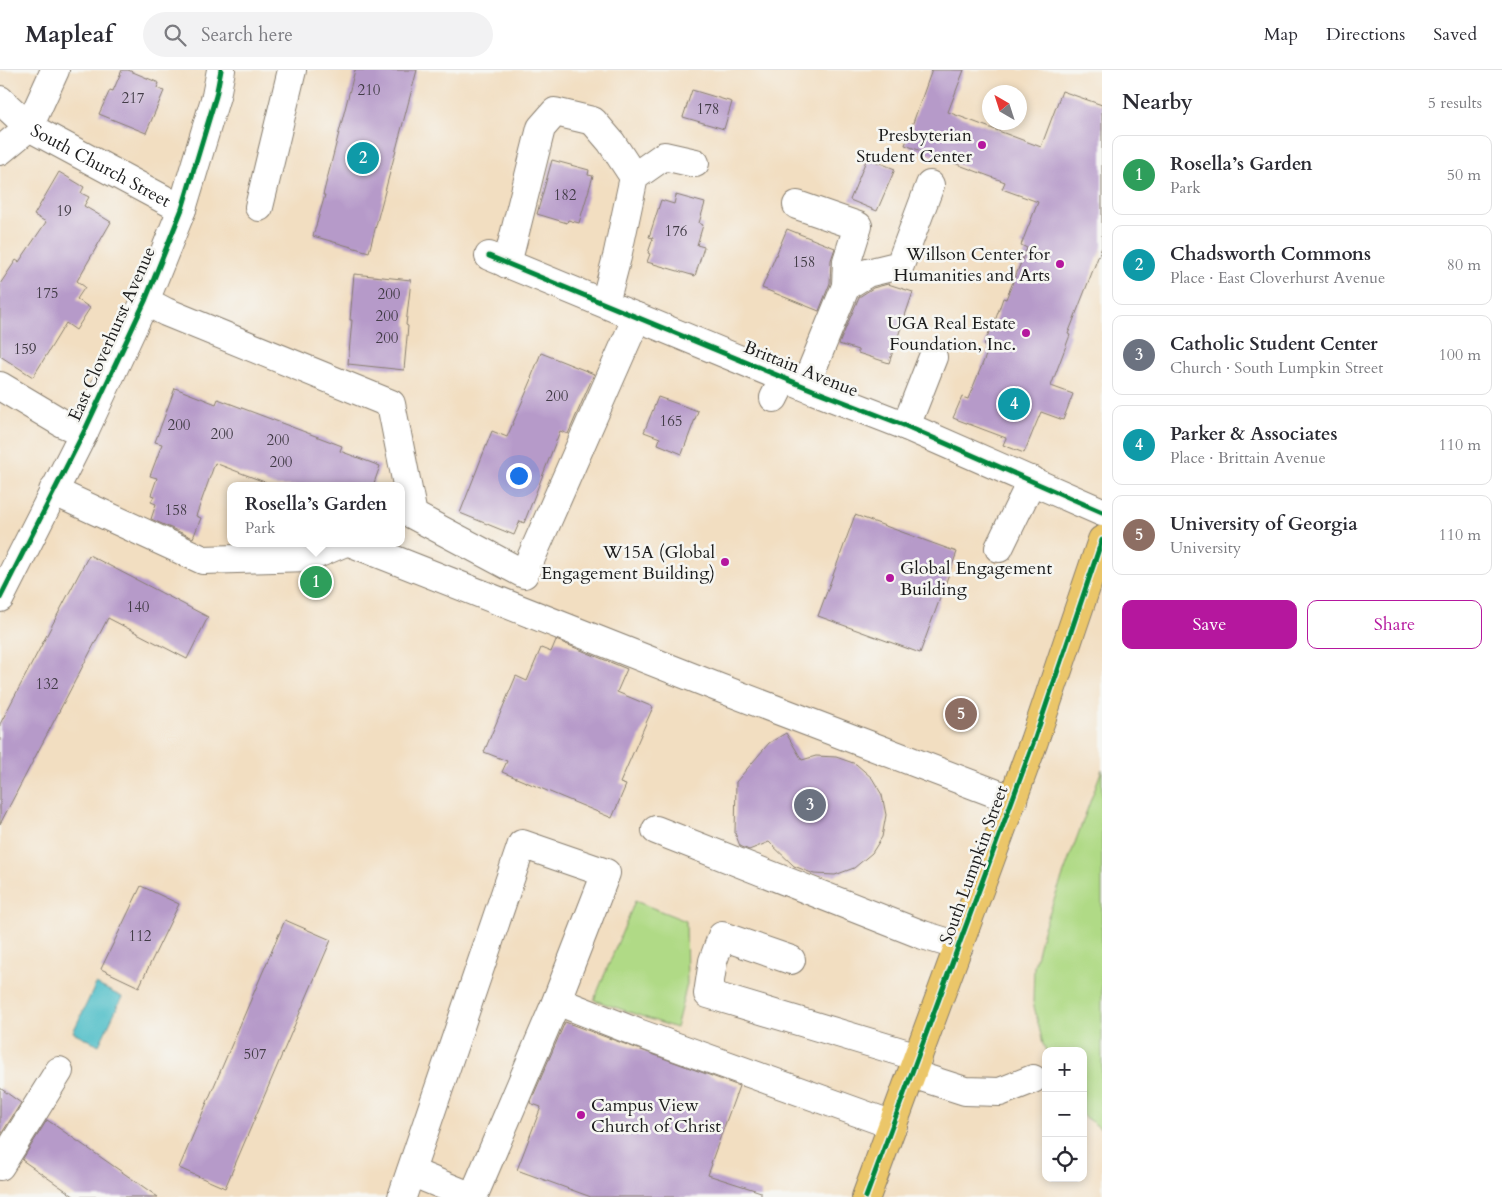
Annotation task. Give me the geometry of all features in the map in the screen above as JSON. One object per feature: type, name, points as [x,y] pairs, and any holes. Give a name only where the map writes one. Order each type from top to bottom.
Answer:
[{"type":"main road","name":"South Lumpkin Street","points":[[866,1197],[1013,800],[1102,540]]},
{"type":"street","points":[[0,151],[29,127],[55,70]]},
{"type":"street","name":"East Cloverhurst Avenue","points":[[0,598],[84,432],[145,301],[182,209],[216,96],[221,70]]},
{"type":"street","points":[[259,207],[292,70]]},
{"type":"street","name":"South Church Street","points":[[0,100],[29,127],[182,209]]},
{"type":"street","name":"Brittain Avenue","points":[[634,177],[611,142],[593,122],[555,112],[541,128],[498,260],[637,317],[788,387],[906,426],[1102,512]]},
{"type":"street","points":[[605,303],[634,177],[664,156],[695,164]]},
{"type":"street","points":[[846,286],[867,273],[900,265],[930,184]]},
{"type":"street","points":[[788,387],[846,286],[847,261],[858,226],[797,205]]},
{"type":"street","points":[[145,301],[166,312],[391,404],[413,515],[524,574],[637,317]]},
{"type":"street","points":[[906,426],[933,357]]},
{"type":"street","points":[[0,386],[62,423],[84,432]]},
{"type":"street","points":[[999,548],[1032,480]]},
{"type":"street","points":[[54,491],[203,560],[310,558],[334,547]]},
{"type":"street","points":[[362,547],[717,687],[1013,800]]},
{"type":"street","points":[[656,830],[923,936],[959,946]]},
{"type":"street","points":[[402,1197],[522,844],[606,873],[557,1001],[472,1197],[411,1172]]},
{"type":"street","points":[[791,960],[722,936],[713,961],[708,994],[915,1065],[964,1091],[1000,1092],[1032,1079]]},
{"type":"street","points":[[557,1001],[638,1033],[893,1125]]},
{"type":"street","points":[[0,1166],[59,1071]]},
{"type":"green space","points":[[1102,769],[1102,1129],[1087,1119],[1087,1047],[1044,1047],[1043,1044],[1033,1002],[1034,966],[1043,930]]},
{"type":"green space","points":[[635,901],[686,921],[687,984],[676,1028],[594,1000]]},
{"type":"water","points":[[96,984],[122,997],[99,1045],[73,1032]]},
{"type":"building","points":[[122,70],[128,70],[159,83],[157,88],[164,91],[146,133],[99,114],[110,90],[113,91]]},
{"type":"building","points":[[355,70],[417,70],[369,252],[313,236],[325,195],[323,195]]},
{"type":"building","points":[[932,70],[964,70],[948,112],[982,125],[982,130],[996,130],[1041,147],[1062,91],[1102,105],[1102,247],[1068,334],[1070,335],[1051,386],[1073,394],[1063,420],[1041,412],[1024,453],[1003,445],[1006,438],[953,418],[962,397],[968,399],[989,348],[984,346],[1003,298],[1006,299],[1027,248],[1021,245],[1038,202],[1002,189],[1005,182],[905,145]]},
{"type":"building","points":[[692,90],[732,102],[724,129],[683,117]]},
{"type":"building","points":[[867,158],[895,169],[877,211],[850,200]]},
{"type":"building","points":[[552,160],[589,170],[588,175],[593,176],[579,223],[568,220],[567,223],[537,214]]},
{"type":"building","points":[[59,172],[84,187],[81,193],[89,197],[84,206],[111,222],[77,281],[85,287],[77,299],[90,308],[76,330],[66,323],[33,377],[0,356],[0,284],[16,260],[19,262],[46,222],[34,215]]},
{"type":"building","points":[[676,195],[705,203],[699,223],[703,225],[697,245],[704,247],[695,276],[647,262],[653,238],[649,237],[661,200],[674,204]]},
{"type":"building","points":[[787,229],[835,248],[831,260],[830,283],[819,311],[762,288]]},
{"type":"building","points":[[354,274],[411,280],[404,370],[348,364]]},
{"type":"building","points":[[888,284],[913,292],[889,363],[858,353],[858,350],[839,344],[859,297],[873,288]]},
{"type":"building","points":[[541,353],[594,374],[568,434],[560,431],[524,523],[520,521],[514,535],[460,513],[492,431],[507,437]]},
{"type":"building","points":[[175,388],[216,404],[218,399],[342,446],[340,451],[380,466],[374,482],[265,482],[215,463],[196,516],[201,518],[193,538],[151,519],[156,504],[151,502],[154,496],[151,495],[157,478],[150,476],[162,444],[155,442]]},
{"type":"building","points":[[658,397],[698,411],[682,454],[658,444],[660,438],[644,432]]},
{"type":"building","name":"Global Engagement Building","points":[[855,515],[957,552],[920,653],[818,616]]},
{"type":"building","points":[[89,555],[208,617],[187,659],[108,618],[0,824],[0,724]]},
{"type":"building","points":[[556,640],[627,669],[617,692],[653,707],[620,783],[626,785],[612,818],[502,772],[507,761],[484,752],[516,676],[527,681],[541,648],[551,652]]},
{"type":"building","points":[[786,733],[802,760],[816,756],[836,757],[856,764],[872,778],[882,795],[886,815],[882,837],[872,853],[854,868],[835,875],[814,874],[794,866],[769,842],[749,850],[740,846],[735,833],[736,782],[769,743]]},
{"type":"building","points":[[141,886],[179,904],[139,987],[101,969]]},
{"type":"building","points":[[285,920],[331,940],[225,1188],[179,1168]]},
{"type":"building","name":"Campus View Church of Christ","points":[[565,1022],[739,1086],[708,1175],[761,1192],[761,1197],[591,1197],[517,1170],[541,1107],[530,1103]]},
{"type":"building","points":[[0,1088],[21,1103],[0,1136]]},
{"type":"building","points":[[47,1120],[158,1197],[75,1197],[22,1160]]},
{"type":"cycle path","points":[[0,598],[84,432],[145,301],[182,209],[216,96],[221,70]]},
{"type":"cycle path","points":[[489,256],[813,390],[906,426],[1102,512]]},
{"type":"cycle path","points":[[866,1197],[1034,741],[1102,540]]},
{"type":"place","name":"Presbyterian Student Center","points":[[982,145]]},
{"type":"place","name":"Chadsworth Commons","points":[[363,158]]},
{"type":"place","name":"Willson Center for Humanities and Arts","points":[[1060,264]]},
{"type":"place","name":"UGA Real Estate Foundation, Inc.","points":[[1026,333]]},
{"type":"place","name":"Parker & Associates","points":[[1014,404]]},
{"type":"place","name":"W15A (Global Engagement Building)","points":[[725,562]]},
{"type":"place","name":"Global Engagement Building","points":[[890,578]]},
{"type":"place","name":"Rosella’s Garden","points":[[316,582]]},
{"type":"place","name":"University of Georgia","points":[[961,714]]},
{"type":"place","name":"Catholic Student Center","points":[[810,805]]},
{"type":"place","name":"Campus View Church of Christ","points":[[581,1115]]}]
